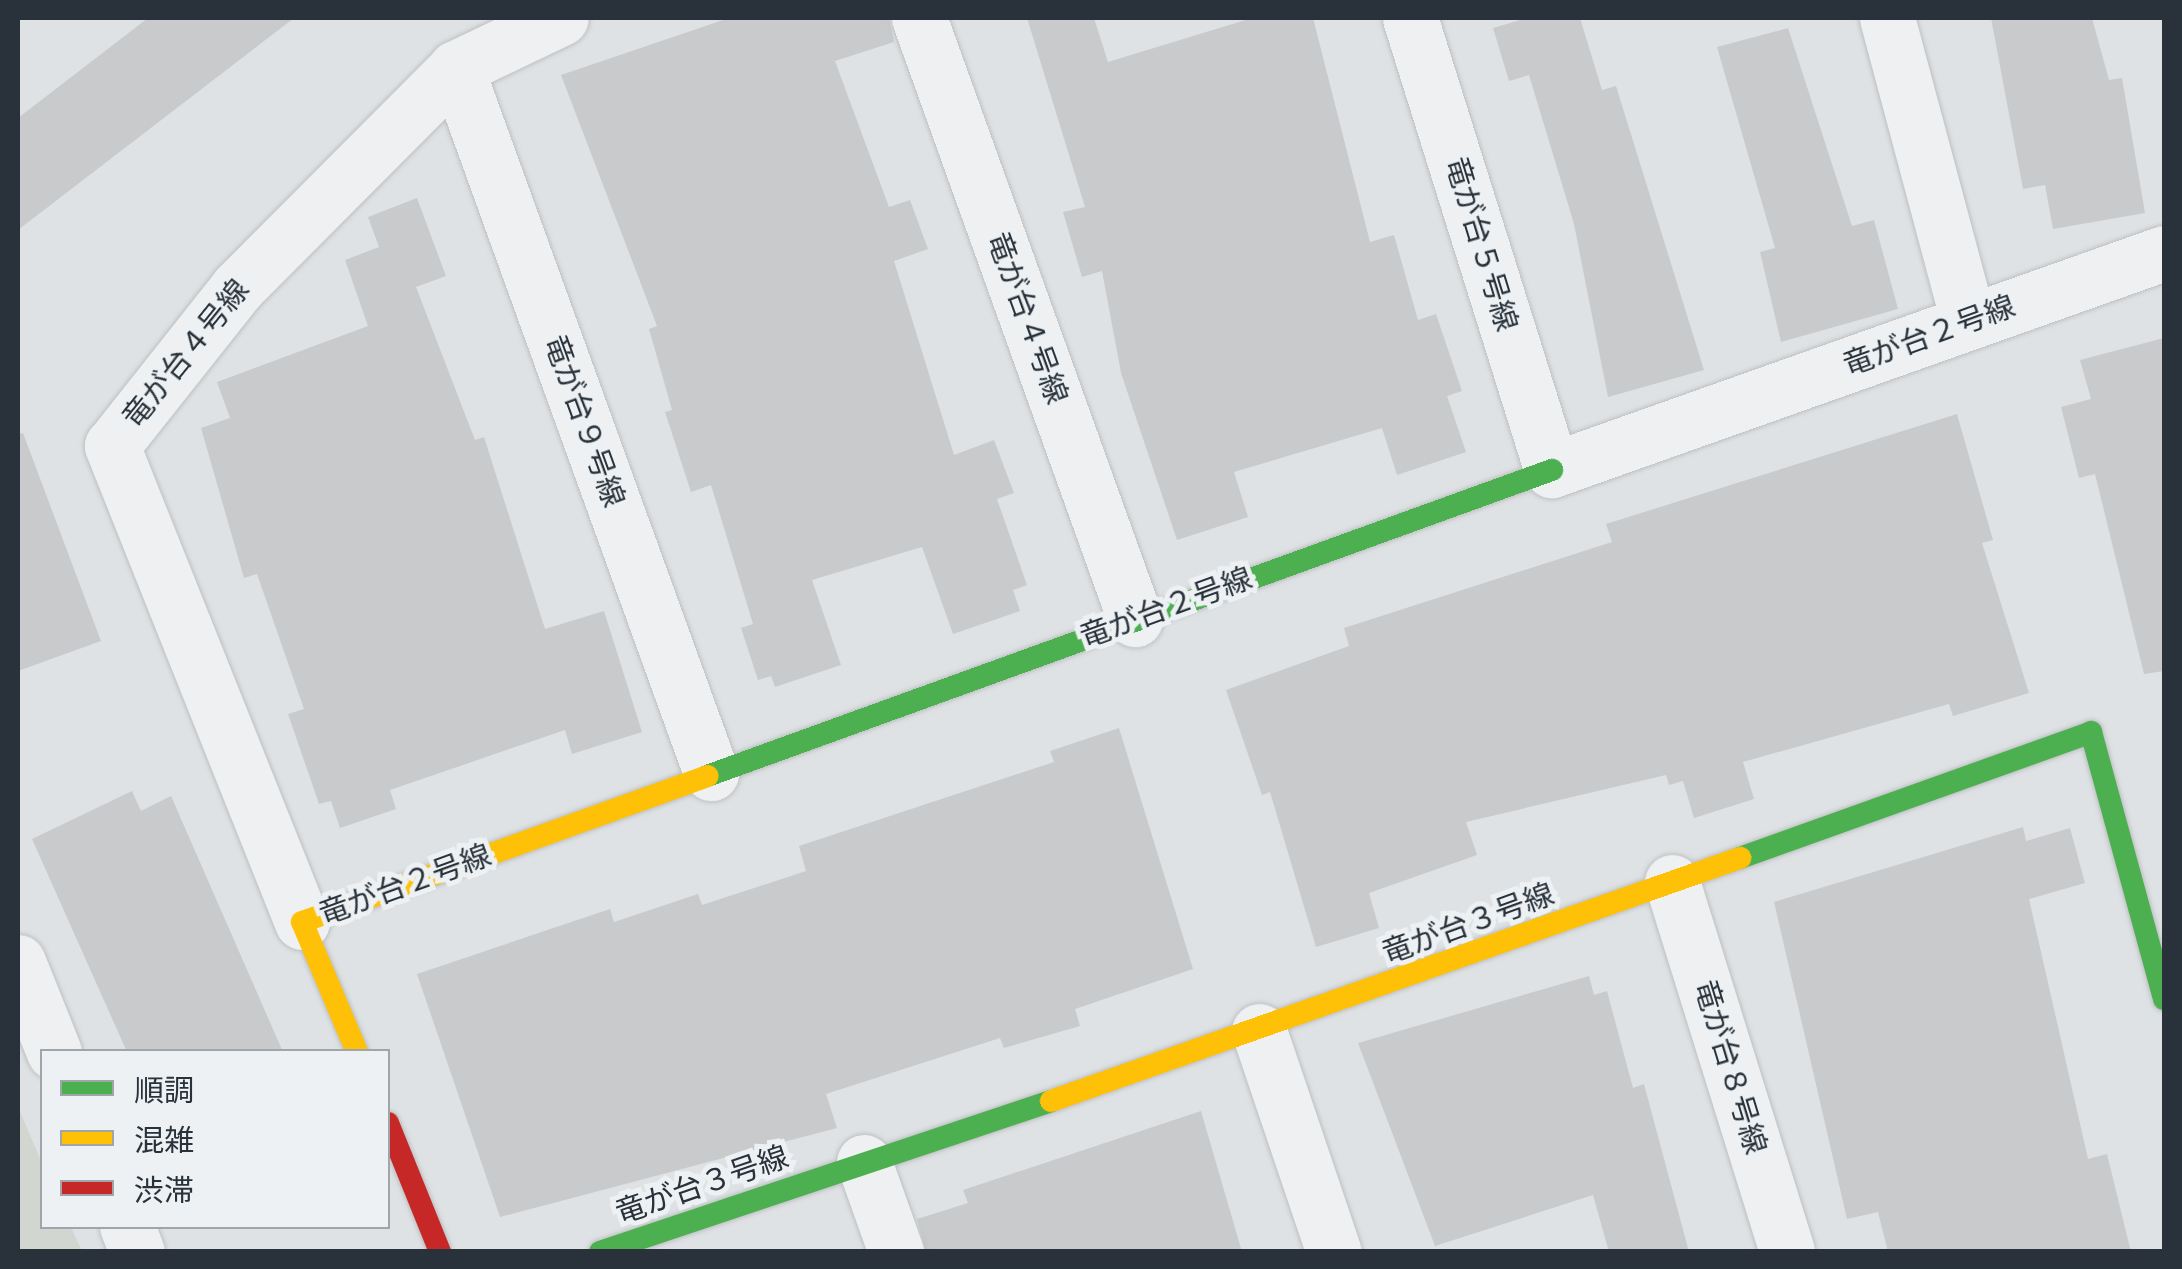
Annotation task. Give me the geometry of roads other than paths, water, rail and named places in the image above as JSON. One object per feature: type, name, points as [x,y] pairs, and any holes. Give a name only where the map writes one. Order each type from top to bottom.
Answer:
[{"type":"street","name":"竜が台４号線","points":[[302,922],[112,446],[238,287],[456,68],[561,18]]},
{"type":"street","name":"竜が台４号線","points":[[919,18],[1134,618]]},
{"type":"street","name":"竜が台５号線","points":[[1410,18],[1552,470]]},
{"type":"street","points":[[1887,18],[1968,321]]},
{"type":"street","name":"竜が台９号線","points":[[456,68],[712,773]]},
{"type":"street","name":"竜が台２号線","points":[[356,1049],[302,922],[1134,618],[2164,252]]},
{"type":"street","name":"竜が台３号線","points":[[600,1252],[1259,1031],[2091,732],[2164,999]]},
{"type":"street","name":"竜が台８号線","points":[[1672,882],[1787,1252]]},
{"type":"street","points":[[18,962],[53,1049]]},
{"type":"street","points":[[1259,1031],[1334,1252]]},
{"type":"street","points":[[390,1128],[440,1252]]},
{"type":"street","points":[[864,1162],[896,1252]]}]
